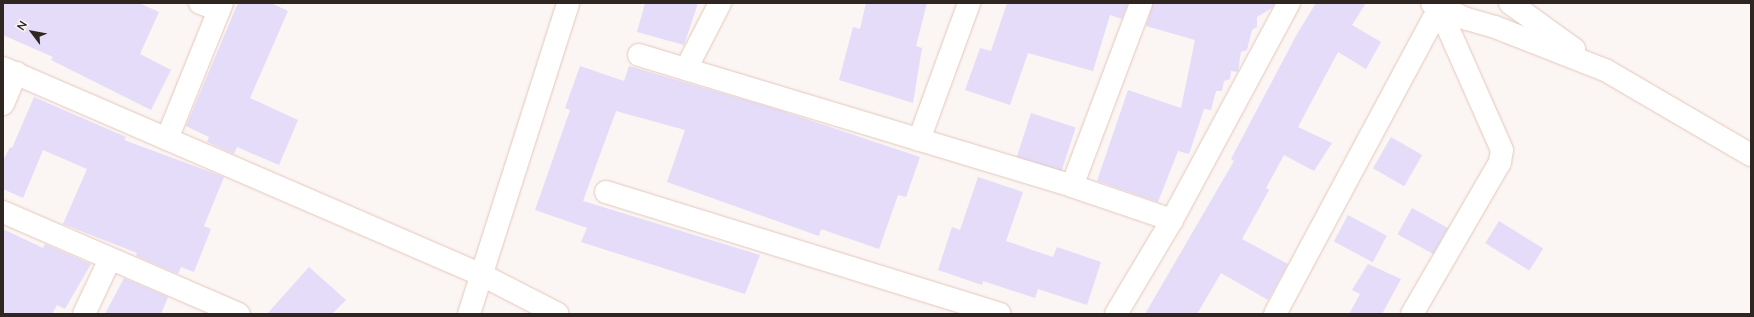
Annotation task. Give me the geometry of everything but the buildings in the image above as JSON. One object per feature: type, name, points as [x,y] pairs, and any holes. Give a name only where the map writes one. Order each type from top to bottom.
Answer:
[{"type":"street","points":[[470,314],[568,3]]},
{"type":"street","points":[[686,69],[720,3]]},
{"type":"street","points":[[919,140],[969,3]]},
{"type":"street","points":[[1072,186],[1141,3]]},
{"type":"street","points":[[1116,314],[1172,220],[1289,3]]},
{"type":"street","points":[[1510,3],[1607,71],[1751,155]]},
{"type":"street","points":[[167,139],[214,5]]},
{"type":"street","points":[[1436,6],[1607,71]]},
{"type":"street","points":[[1275,314],[1436,6]]},
{"type":"street","points":[[1412,314],[1500,162],[1502,150],[1436,6]]},
{"type":"street","points":[[639,55],[1072,186],[1172,220]]},
{"type":"street","points":[[3,104],[10,71],[482,275],[558,314]]},
{"type":"street","points":[[606,192],[999,314]]},
{"type":"street","points":[[3,212],[239,314]]},
{"type":"street","points":[[84,314],[110,259]]}]
